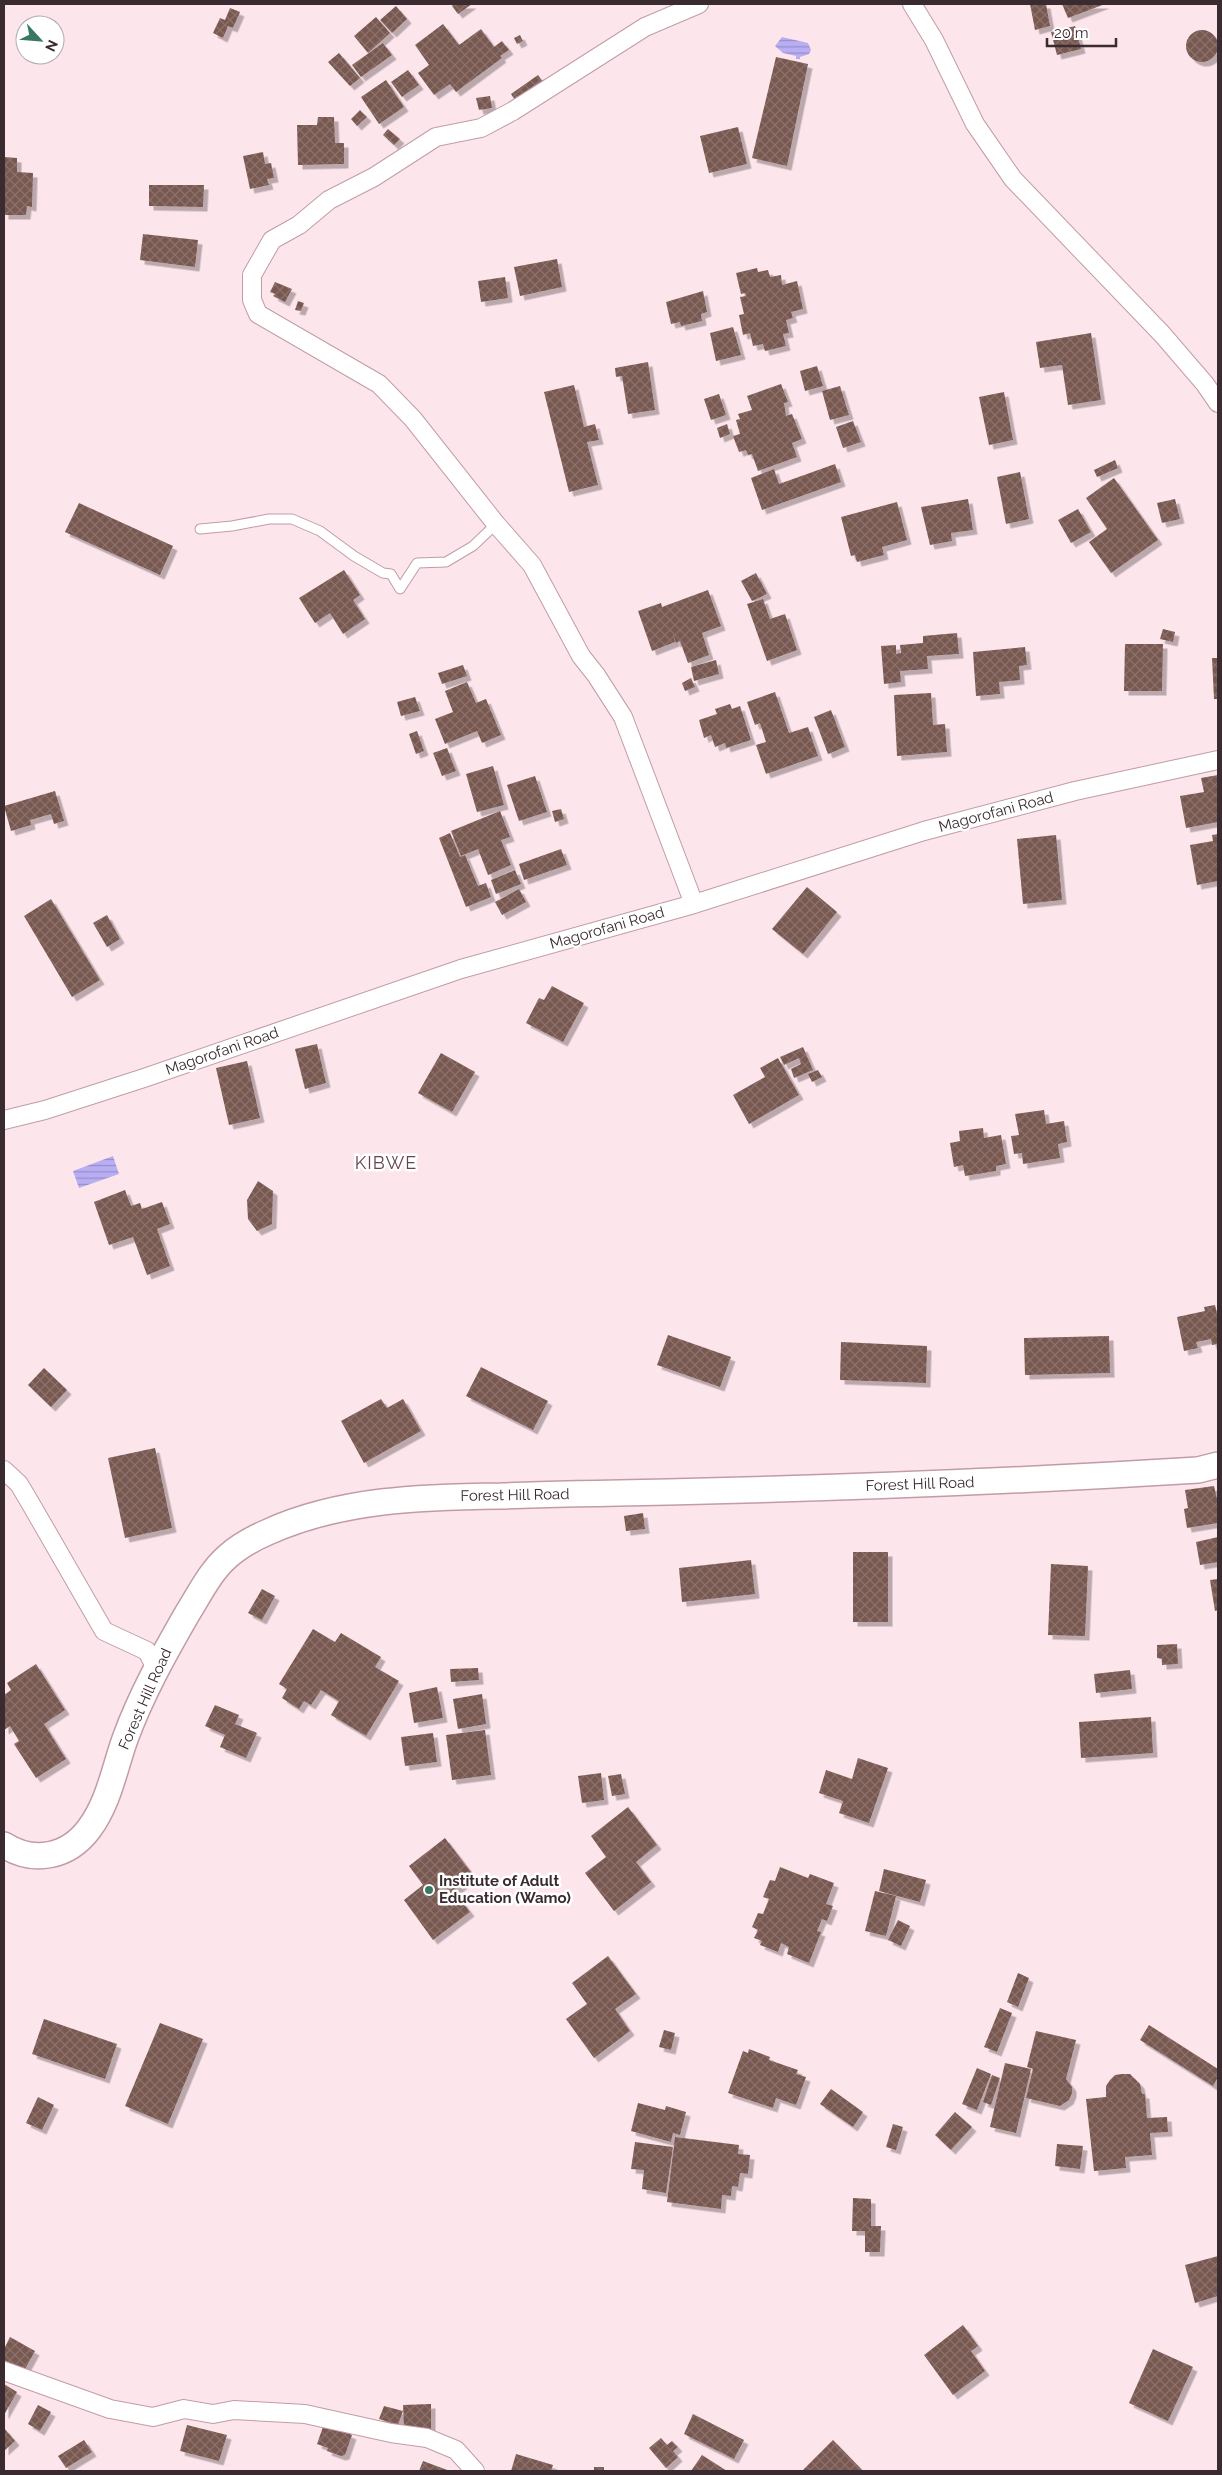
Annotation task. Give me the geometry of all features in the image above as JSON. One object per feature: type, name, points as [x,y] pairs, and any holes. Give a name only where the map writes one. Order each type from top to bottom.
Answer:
[{"type":"street","points":[[694,904],[623,717],[596,675],[581,656],[532,565],[496,524],[413,419],[379,384],[258,314],[252,300],[252,275],[272,240],[299,225],[328,200],[374,177],[436,137],[481,128],[513,111],[645,27],[699,4]]},
{"type":"street","points":[[912,4],[934,40],[975,124],[1013,179],[1162,334],[1218,403]]},
{"type":"street","name":"Magorofani Road","points":[[4,1120],[45,1110],[144,1078],[461,969],[694,904],[924,831],[1075,791],[1218,760]]},
{"type":"street","name":"Forest Hill Road","points":[[4,1845],[14,1852],[33,1856],[59,1854],[88,1831],[104,1805],[128,1732],[156,1668],[198,1596],[224,1559],[242,1545],[270,1531],[344,1507],[421,1497],[868,1487],[1188,1471],[1218,1465]]},
{"type":"street","points":[[4,1470],[19,1484],[104,1632],[147,1651],[156,1668]]},
{"type":"street","points":[[4,2371],[110,2409],[153,2417],[184,2408],[213,2414],[234,2410],[305,2414],[426,2438],[456,2450],[475,2471]]},
{"type":"lane","points":[[200,529],[232,526],[269,519],[294,520],[325,534],[337,545],[383,573],[391,574],[400,589],[417,563],[446,562],[473,546],[496,524]]},
{"type":"shaded area","points":[[782,37],[808,43],[811,50],[809,54],[796,59],[796,56],[783,53],[775,46]]},
{"type":"shaded area","points":[[113,1156],[119,1174],[79,1188],[73,1171]]},
{"type":"building","points":[[454,4],[472,4],[458,14],[452,6]]},
{"type":"building","points":[[1030,4],[1046,4],[1050,26],[1035,30]]},
{"type":"building","points":[[1062,4],[1105,4],[1068,18]]},
{"type":"building","points":[[396,6],[407,19],[392,33],[380,20]]},
{"type":"building","points":[[230,8],[240,12],[233,28],[228,26],[223,38],[213,33],[220,18],[225,20]]},
{"type":"building","points":[[376,17],[390,33],[368,53],[354,36]]},
{"type":"building","points":[[443,24],[459,45],[481,29],[494,47],[502,41],[509,50],[500,56],[502,58],[456,92],[450,84],[434,95],[418,73],[429,65],[415,45]]},
{"type":"building","points":[[1075,26],[1081,49],[1057,55],[1051,32]]},
{"type":"building","points":[[1202,30],[1214,34],[1218,46],[1214,58],[1202,62],[1190,58],[1186,46],[1190,34]]},
{"type":"building","points":[[520,35],[523,41],[517,44],[514,38]]},
{"type":"building","points":[[383,43],[392,55],[361,77],[352,65]]},
{"type":"building","points":[[339,53],[360,78],[350,86],[328,62]]},
{"type":"building","points":[[776,57],[808,64],[787,166],[752,158]]},
{"type":"building","points":[[408,70],[419,85],[402,97],[391,82]]},
{"type":"building","points":[[538,75],[546,86],[518,105],[511,94]]},
{"type":"building","points":[[386,80],[404,107],[379,124],[361,97]]},
{"type":"building","points":[[490,96],[492,108],[479,110],[476,98]]},
{"type":"building","points":[[360,110],[367,117],[357,126],[351,119]]},
{"type":"building","points":[[318,117],[334,117],[335,143],[344,143],[344,164],[298,165],[297,125],[317,125]]},
{"type":"building","points":[[738,127],[747,164],[709,173],[700,136]]},
{"type":"building","points":[[388,129],[400,139],[394,145],[383,135]]},
{"type":"building","points":[[263,152],[265,164],[271,163],[274,178],[267,179],[269,185],[250,189],[243,156]]},
{"type":"building","points":[[4,157],[17,158],[17,172],[33,173],[32,207],[27,206],[26,215],[4,215]]},
{"type":"building","points":[[149,185],[204,185],[203,207],[149,206]]},
{"type":"building","points":[[143,234],[198,240],[195,267],[140,260]]},
{"type":"building","points":[[557,259],[562,287],[520,296],[514,267]]},
{"type":"building","points":[[757,268],[758,272],[768,270],[770,277],[781,275],[782,285],[797,281],[803,309],[791,312],[793,318],[786,320],[789,333],[783,334],[786,346],[765,351],[763,344],[753,346],[750,333],[743,335],[739,315],[744,314],[740,297],[746,296],[745,293],[741,294],[736,273]]},
{"type":"building","points":[[505,277],[508,298],[481,302],[478,281]]},
{"type":"building","points":[[275,282],[292,289],[285,302],[273,296],[275,294],[270,292]]},
{"type":"building","points":[[703,291],[707,312],[701,314],[702,321],[681,326],[680,322],[671,324],[666,302]]},
{"type":"building","points":[[298,301],[304,303],[301,311],[295,310]]},
{"type":"building","points":[[733,327],[741,355],[716,361],[710,333]]},
{"type":"building","points":[[1091,333],[1101,400],[1068,405],[1062,365],[1040,368],[1036,342]]},
{"type":"building","points":[[648,362],[655,410],[628,414],[622,376],[616,377],[615,368]]},
{"type":"building","points":[[817,366],[823,386],[805,391],[800,371]]},
{"type":"building","points":[[781,384],[788,402],[784,403],[786,416],[792,414],[802,439],[792,443],[797,457],[758,471],[752,454],[748,455],[746,450],[739,452],[733,436],[740,434],[736,420],[740,419],[738,414],[752,410],[747,396]]},
{"type":"building","points":[[574,385],[584,427],[595,424],[599,440],[587,442],[598,485],[569,492],[544,392]]},
{"type":"building","points":[[840,386],[849,415],[830,420],[822,391]]},
{"type":"building","points":[[1004,392],[1013,440],[989,445],[979,397]]},
{"type":"building","points":[[719,394],[726,415],[711,420],[704,399]]},
{"type":"building","points":[[853,421],[861,442],[843,448],[836,427]]},
{"type":"building","points":[[727,424],[730,434],[720,438],[717,428]]},
{"type":"building","points":[[1115,460],[1118,468],[1097,477],[1094,470]]},
{"type":"building","points":[[835,464],[841,482],[762,510],[751,478],[774,469],[779,484]]},
{"type":"building","points":[[1020,472],[1029,519],[1006,524],[997,477]]},
{"type":"building","points":[[1114,478],[1158,540],[1111,573],[1089,542],[1107,529],[1086,498]]},
{"type":"building","points":[[968,499],[973,530],[951,533],[952,541],[930,545],[921,507]]},
{"type":"building","points":[[1175,499],[1180,519],[1162,523],[1157,503]]},
{"type":"building","points":[[897,502],[907,540],[882,547],[884,555],[857,562],[855,555],[851,556],[841,517]]},
{"type":"building","points":[[79,503],[173,546],[160,575],[65,532]]},
{"type":"building","points":[[1078,509],[1091,532],[1071,543],[1058,520]]},
{"type":"building","points":[[344,570],[360,595],[353,600],[365,619],[343,634],[330,613],[315,623],[299,598]]},
{"type":"building","points":[[756,573],[767,594],[752,601],[741,581]]},
{"type":"building","points":[[708,590],[721,626],[702,633],[709,655],[688,663],[680,641],[676,643],[673,634],[675,642],[652,651],[638,611],[661,603],[662,607]]},
{"type":"building","points":[[763,599],[770,619],[785,614],[797,650],[767,661],[747,604]]},
{"type":"building","points":[[1163,629],[1175,632],[1173,642],[1160,639]]},
{"type":"building","points":[[957,633],[959,654],[927,656],[928,669],[900,671],[901,682],[884,684],[881,646],[896,645],[896,654],[901,653],[900,645],[923,643],[923,636]]},
{"type":"building","points":[[1125,644],[1163,644],[1162,691],[1124,691]]},
{"type":"building","points":[[1025,647],[1027,665],[1019,666],[1020,680],[999,682],[1000,694],[976,696],[973,652]]},
{"type":"building","points":[[1212,658],[1218,658],[1218,699],[1214,699]]},
{"type":"building","points":[[716,660],[719,674],[694,681],[691,667]]},
{"type":"building","points":[[463,665],[467,676],[442,684],[438,673]]},
{"type":"building","points":[[691,678],[695,687],[685,691],[682,683]]},
{"type":"building","points":[[467,682],[476,703],[486,699],[501,735],[482,743],[477,731],[445,744],[435,719],[453,712],[445,691]]},
{"type":"building","points":[[775,692],[789,733],[808,727],[818,756],[766,774],[756,745],[766,742],[760,723],[755,725],[747,702]]},
{"type":"building","points":[[931,693],[933,725],[945,724],[947,752],[897,756],[894,695]]},
{"type":"building","points":[[415,697],[420,711],[401,716],[397,702]]},
{"type":"building","points":[[730,704],[732,709],[740,706],[751,740],[726,748],[725,743],[715,747],[711,735],[704,738],[699,720],[717,714],[715,709]]},
{"type":"building","points":[[831,710],[845,747],[828,754],[814,717]]},
{"type":"building","points":[[417,731],[424,751],[416,754],[409,734]]},
{"type":"building","points":[[447,748],[456,771],[442,776],[433,753]]},
{"type":"building","points":[[493,766],[504,805],[477,812],[466,774]]},
{"type":"building","points":[[1218,775],[1218,822],[1186,828],[1180,796],[1204,792],[1201,778]]},
{"type":"building","points":[[535,776],[547,812],[519,821],[507,785]]},
{"type":"building","points":[[55,791],[64,821],[54,824],[51,814],[30,820],[31,825],[11,831],[4,806]]},
{"type":"building","points":[[561,809],[564,819],[555,822],[552,811]]},
{"type":"building","points":[[500,811],[510,837],[501,840],[511,865],[488,875],[478,849],[461,856],[451,831]]},
{"type":"building","points":[[450,833],[460,857],[465,855],[478,886],[486,883],[491,897],[466,907],[439,838]]},
{"type":"building","points":[[1218,834],[1218,881],[1197,885],[1190,845],[1213,841],[1212,835]]},
{"type":"building","points":[[1056,835],[1062,900],[1023,904],[1017,839]]},
{"type":"building","points":[[561,849],[567,865],[524,880],[519,864]]},
{"type":"building","points":[[515,870],[521,884],[496,894],[491,880]]},
{"type":"building","points":[[807,887],[837,912],[803,954],[772,929]]},
{"type":"building","points":[[519,889],[526,902],[502,915],[495,902]]},
{"type":"building","points":[[51,899],[100,980],[72,997],[24,916]]},
{"type":"building","points":[[107,915],[120,939],[107,947],[93,923]]},
{"type":"building","points":[[552,986],[584,1003],[563,1042],[526,1023],[539,998],[544,1000]]},
{"type":"building","points":[[317,1044],[326,1083],[305,1089],[295,1049]]},
{"type":"building","points":[[803,1047],[813,1070],[794,1078],[791,1069],[801,1064],[799,1058],[784,1065],[780,1057]]},
{"type":"building","points":[[441,1053],[475,1072],[452,1112],[418,1093]]},
{"type":"building","points":[[778,1058],[799,1095],[749,1124],[733,1095],[765,1077],[760,1068]]},
{"type":"building","points":[[247,1061],[260,1118],[229,1125],[216,1068]]},
{"type":"building","points":[[818,1070],[822,1077],[812,1082],[808,1074]]},
{"type":"building","points":[[1044,1110],[1046,1124],[1064,1121],[1067,1142],[1058,1144],[1060,1158],[1023,1164],[1022,1153],[1014,1154],[1011,1136],[1019,1135],[1015,1114]]},
{"type":"building","points":[[983,1128],[984,1138],[1001,1135],[1006,1164],[996,1166],[996,1171],[965,1176],[963,1165],[954,1167],[950,1143],[960,1141],[959,1131]]},
{"type":"building","points":[[258,1181],[273,1191],[272,1224],[257,1231],[248,1219],[247,1200]]},
{"type":"building","points":[[125,1190],[131,1206],[140,1203],[142,1209],[162,1202],[170,1224],[157,1229],[170,1266],[147,1275],[133,1237],[109,1245],[94,1202]]},
{"type":"building","points":[[1215,1305],[1218,1318],[1218,1344],[1212,1345],[1211,1339],[1196,1342],[1198,1348],[1184,1351],[1177,1317],[1205,1311],[1204,1307]]},
{"type":"building","points":[[668,1335],[731,1357],[720,1387],[657,1365]]},
{"type":"building","points":[[1109,1336],[1110,1373],[1025,1375],[1024,1338]]},
{"type":"building","points":[[841,1342],[927,1346],[926,1383],[840,1380]]},
{"type":"building","points":[[481,1367],[548,1401],[533,1430],[466,1396]]},
{"type":"building","points":[[44,1368],[67,1390],[51,1407],[28,1385]]},
{"type":"building","points":[[381,1399],[387,1408],[403,1399],[421,1431],[364,1463],[341,1421]]},
{"type":"building","points":[[155,1448],[172,1528],[125,1538],[108,1458]]},
{"type":"building","points":[[1214,1486],[1218,1503],[1218,1523],[1187,1528],[1184,1509],[1188,1508],[1185,1490]]},
{"type":"building","points":[[643,1513],[645,1529],[626,1531],[624,1516]]},
{"type":"building","points":[[1218,1537],[1218,1562],[1200,1565],[1196,1542]]},
{"type":"building","points":[[853,1552],[888,1552],[888,1622],[853,1622]]},
{"type":"building","points":[[751,1560],[755,1594],[682,1602],[679,1568]]},
{"type":"building","points":[[1051,1564],[1088,1566],[1085,1636],[1048,1635]]},
{"type":"building","points":[[1218,1579],[1218,1610],[1215,1611],[1210,1580]]},
{"type":"building","points":[[262,1589],[275,1596],[262,1620],[248,1613]]},
{"type":"building","points":[[313,1629],[335,1642],[341,1633],[381,1657],[375,1667],[399,1681],[366,1736],[331,1715],[339,1701],[321,1690],[311,1705],[304,1701],[299,1709],[282,1698],[287,1689],[279,1684]]},
{"type":"building","points":[[1177,1644],[1178,1664],[1162,1665],[1162,1659],[1157,1658],[1157,1645]]},
{"type":"building","points":[[36,1664],[65,1710],[44,1724],[66,1759],[36,1778],[14,1744],[19,1741],[10,1726],[4,1730],[4,1695],[11,1690],[7,1683]]},
{"type":"building","points":[[478,1668],[479,1680],[451,1682],[450,1669]]},
{"type":"building","points":[[1130,1670],[1132,1689],[1096,1693],[1094,1674]]},
{"type":"building","points":[[437,1687],[443,1718],[414,1723],[409,1693]]},
{"type":"building","points":[[482,1694],[486,1724],[458,1729],[453,1699]]},
{"type":"building","points":[[215,1705],[239,1715],[235,1724],[257,1733],[246,1758],[220,1747],[225,1735],[205,1726]]},
{"type":"building","points":[[1151,1717],[1153,1753],[1081,1758],[1079,1722]]},
{"type":"building","points":[[485,1730],[491,1775],[452,1780],[446,1735]]},
{"type":"building","points":[[433,1733],[437,1762],[405,1766],[401,1737]]},
{"type":"building","points":[[858,1758],[888,1768],[869,1823],[839,1813],[843,1801],[819,1793],[826,1770],[852,1779]]},
{"type":"building","points":[[601,1773],[604,1800],[582,1803],[578,1776]]},
{"type":"building","points":[[621,1774],[625,1794],[612,1796],[608,1776]]},
{"type":"building","points":[[628,1807],[657,1845],[636,1862],[651,1882],[614,1911],[585,1873],[606,1857],[591,1836]]},
{"type":"building","points":[[445,1838],[474,1876],[454,1891],[470,1912],[433,1940],[404,1900],[423,1885],[409,1866]]},
{"type":"building","points":[[780,1867],[808,1878],[810,1874],[834,1883],[826,1904],[833,1906],[827,1921],[822,1919],[817,1931],[821,1932],[809,1963],[787,1954],[789,1947],[781,1943],[778,1952],[760,1945],[762,1941],[754,1938],[758,1930],[752,1927],[758,1913],[763,1914],[769,1899],[763,1897],[770,1880],[775,1881]]},
{"type":"building","points":[[884,1869],[926,1880],[920,1902],[879,1891]]},
{"type":"building","points":[[875,1891],[896,1896],[886,1936],[865,1931]]},
{"type":"building","points":[[898,1920],[910,1926],[901,1946],[888,1940]]},
{"type":"building","points":[[608,1956],[636,1994],[615,2009],[630,2031],[594,2058],[566,2019],[587,2004],[572,1983]]},
{"type":"building","points":[[1018,1973],[1029,1978],[1018,2007],[1007,2002]]},
{"type":"building","points":[[1000,2008],[1012,2013],[997,2052],[984,2047]]},
{"type":"building","points":[[44,2019],[117,2044],[105,2079],[32,2054]]},
{"type":"building","points":[[160,2023],[203,2039],[168,2124],[125,2106]]},
{"type":"building","points":[[1149,2025],[1218,2069],[1218,2077],[1213,2086],[1140,2040]]},
{"type":"building","points":[[664,2030],[675,2033],[671,2050],[659,2047]]},
{"type":"building","points":[[1036,2031],[1076,2040],[1066,2079],[1072,2087],[1072,2093],[1069,2100],[1060,2106],[1026,2098],[1033,2069],[1027,2067]]},
{"type":"building","points":[[749,2049],[770,2057],[769,2060],[798,2070],[796,2074],[806,2077],[796,2105],[776,2098],[773,2108],[728,2093],[743,2051],[748,2053]]},
{"type":"building","points":[[1005,2063],[1031,2069],[1016,2133],[990,2127]]},
{"type":"building","points":[[977,2068],[991,2074],[977,2110],[962,2104]]},
{"type":"building","points":[[1130,2074],[1140,2084],[1142,2094],[1145,2094],[1147,2118],[1167,2117],[1168,2132],[1150,2133],[1152,2155],[1125,2157],[1126,2168],[1094,2171],[1086,2099],[1106,2097],[1106,2086],[1110,2080],[1115,2075]]},
{"type":"building","points":[[992,2075],[1000,2078],[991,2105],[983,2102]]},
{"type":"building","points":[[831,2089],[863,2112],[853,2127],[820,2104]]},
{"type":"building","points":[[38,2097],[54,2105],[42,2130],[26,2123]]},
{"type":"building","points":[[638,2103],[665,2110],[666,2106],[686,2112],[680,2135],[673,2133],[671,2142],[631,2131]]},
{"type":"building","points":[[955,2112],[972,2127],[951,2150],[935,2135]]},
{"type":"building","points":[[893,2124],[903,2127],[896,2150],[886,2147]]},
{"type":"building","points":[[675,2137],[739,2145],[738,2154],[750,2155],[748,2174],[740,2173],[738,2187],[732,2186],[731,2196],[722,2195],[721,2209],[667,2202]]},
{"type":"building","points":[[635,2142],[673,2147],[666,2193],[642,2189],[644,2170],[631,2169]]},
{"type":"building","points":[[1057,2144],[1083,2146],[1080,2169],[1055,2166]]},
{"type":"building","points":[[853,2198],[871,2199],[871,2226],[881,2226],[880,2252],[865,2252],[865,2231],[852,2231]]},
{"type":"building","points":[[1218,2256],[1218,2296],[1195,2303],[1185,2265]]},
{"type":"building","points":[[963,2325],[978,2346],[971,2351],[985,2371],[953,2395],[924,2355]]},
{"type":"building","points":[[10,2337],[35,2351],[24,2371],[4,2360],[4,2349]]},
{"type":"building","points":[[1153,2349],[1193,2367],[1168,2421],[1129,2403]]},
{"type":"building","points":[[4,2384],[17,2392],[4,2415]]},
{"type":"building","points":[[431,2404],[431,2429],[404,2430],[403,2405]]},
{"type":"building","points":[[38,2405],[51,2412],[40,2431],[28,2424]]},
{"type":"building","points":[[384,2406],[403,2411],[398,2425],[379,2419]]},
{"type":"building","points":[[693,2414],[744,2440],[734,2459],[684,2434]]},
{"type":"building","points":[[324,2424],[352,2435],[345,2455],[341,2456],[327,2451],[328,2448],[317,2444]]},
{"type":"building","points":[[187,2425],[227,2435],[219,2461],[180,2451]]},
{"type":"building","points":[[4,2428],[15,2441],[4,2451]]},
{"type":"building","points":[[661,2438],[667,2445],[672,2441],[678,2447],[673,2451],[678,2457],[666,2468],[649,2448]]},
{"type":"building","points":[[84,2440],[92,2452],[66,2468],[58,2456]]},
{"type":"building","points":[[833,2440],[863,2471],[802,2471]]},
{"type":"building","points":[[516,2454],[553,2465],[551,2471],[511,2471]]},
{"type":"building","points":[[702,2455],[727,2471],[691,2471]]},
{"type":"building","points":[[423,2461],[450,2471],[419,2471]]},
{"type":"building","points":[[594,2467],[604,2467],[604,2471],[594,2471]]},
{"type":"place","name":"Institute of Adult Education (Wamo)","points":[[429,1890]]},
{"type":"district","name":"KIBWE","points":[[386,1163]]}]
